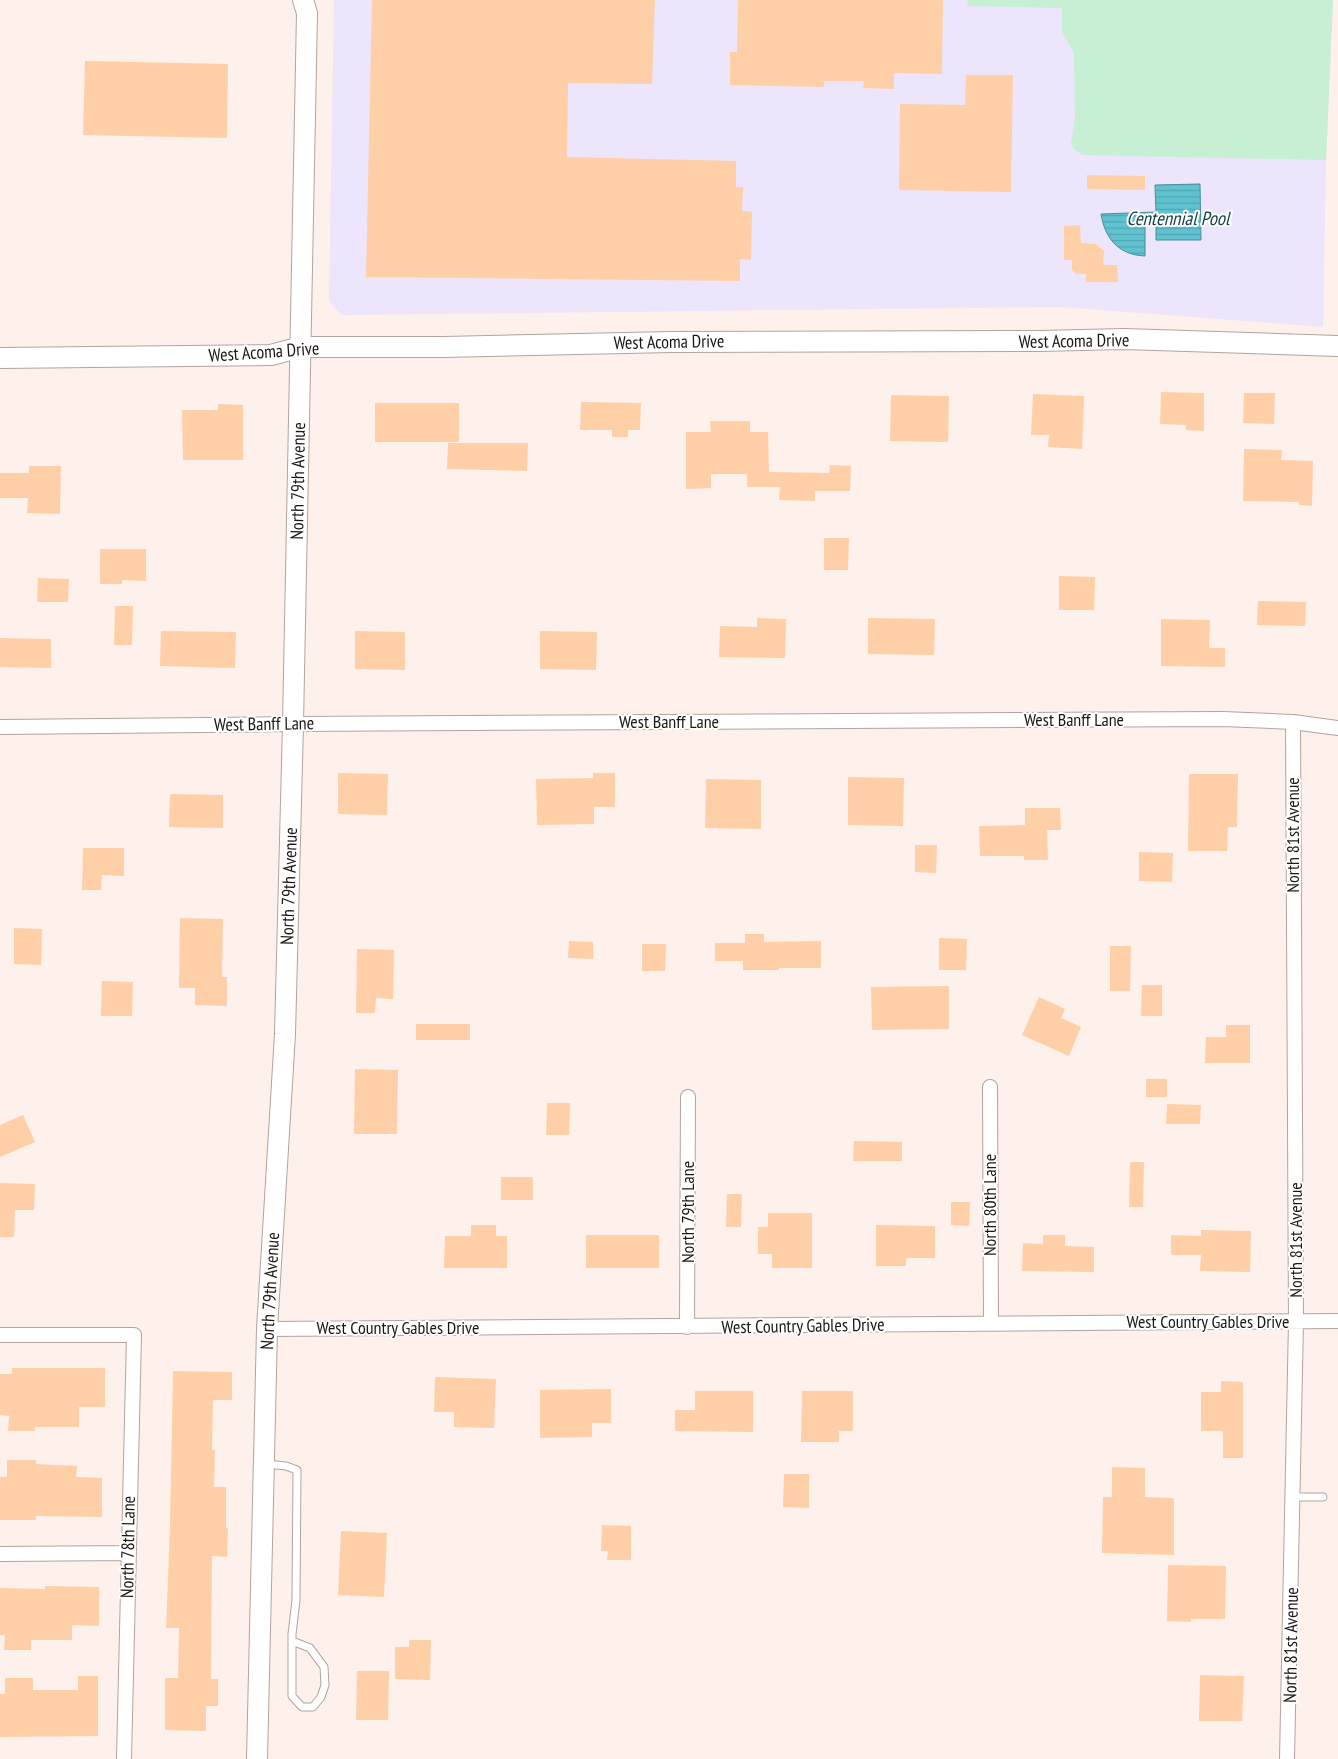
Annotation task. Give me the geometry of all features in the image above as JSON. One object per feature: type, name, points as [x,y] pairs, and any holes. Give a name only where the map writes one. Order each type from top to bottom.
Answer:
[{"type":"street","name":"North 79th Avenue","points":[[257,1759],[267,1329],[285,1034],[308,4]]},
{"type":"street","name":"West Acoma Drive","points":[[0,358],[271,355],[301,347],[453,347],[672,342],[1124,339],[1338,346]]},
{"type":"street","name":"West Banff Lane","points":[[0,727],[1222,718],[1293,722],[1338,728]]},
{"type":"street","name":"North 81st Avenue","points":[[1287,1759],[1294,1498],[1296,1321],[1293,722]]},
{"type":"street","name":"North 80th Lane","points":[[990,1087],[991,1324]]},
{"type":"street","name":"North 79th Lane","points":[[687,1327],[688,1097]]},
{"type":"street","name":"West Country Gables Drive","points":[[267,1329],[1338,1321]]},
{"type":"street","name":"North 78th Lane","points":[[0,1335],[134,1335],[124,1759]]},
{"type":"street","points":[[0,1554],[128,1553]]},
{"type":"lane","points":[[263,1464],[286,1466],[297,1470],[296,1600],[292,1640],[292,1696],[302,1707],[313,1706],[321,1698],[325,1685],[324,1666],[310,1648],[292,1640]]},
{"type":"lane","points":[[1294,1498],[1323,1497]]},
{"type":"shaded area","points":[[334,0],[1333,0],[1326,160],[1323,327],[1060,307],[342,315],[329,300]]},
{"type":"green space","points":[[968,0],[1333,0],[1326,160],[1083,155],[1074,149],[1071,143],[1075,119],[1074,53],[1062,32],[1062,8],[967,6]]},
{"type":"water","name":"Centennial Pool","points":[[1200,184],[1201,240],[1156,240],[1156,224],[1145,224],[1145,256],[1128,253],[1121,249],[1106,231],[1101,214],[1156,212],[1155,185]]},
{"type":"building","points":[[372,0],[655,0],[652,84],[568,83],[567,157],[736,161],[736,187],[743,187],[742,211],[752,212],[751,260],[740,259],[740,281],[366,277]]},
{"type":"building","points":[[738,0],[943,0],[942,74],[894,73],[894,89],[863,88],[864,81],[824,81],[824,87],[730,85],[730,52],[737,52]]},
{"type":"building","points":[[85,61],[228,64],[227,138],[83,135]]},
{"type":"building","points":[[966,75],[1013,75],[1011,192],[899,190],[900,104],[965,105]]},
{"type":"building","points":[[1087,175],[1145,176],[1145,190],[1087,189]]},
{"type":"building","points":[[1080,225],[1081,243],[1096,244],[1104,251],[1103,265],[1117,265],[1118,282],[1086,282],[1086,274],[1076,274],[1072,270],[1072,260],[1064,260],[1064,226]]},
{"type":"building","points":[[1161,392],[1204,393],[1204,431],[1186,430],[1186,425],[1160,424]]},
{"type":"building","points":[[1244,393],[1275,393],[1274,424],[1243,423]]},
{"type":"building","points":[[1033,394],[1084,396],[1082,449],[1048,447],[1049,435],[1031,435]]},
{"type":"building","points":[[891,395],[949,396],[948,442],[890,441]]},
{"type":"building","points":[[581,402],[641,403],[640,430],[628,430],[628,437],[612,437],[612,430],[580,430]]},
{"type":"building","points":[[375,403],[459,403],[459,442],[375,442]]},
{"type":"building","points":[[218,404],[243,405],[243,460],[183,460],[182,410],[218,410]]},
{"type":"building","points":[[710,421],[750,421],[750,432],[768,432],[769,472],[829,473],[830,465],[851,466],[850,491],[815,491],[815,501],[779,500],[780,487],[747,487],[747,474],[711,474],[711,488],[686,489],[686,432],[711,432]]},
{"type":"building","points":[[448,443],[528,443],[527,471],[447,469]]},
{"type":"building","points":[[1244,449],[1282,450],[1281,460],[1313,461],[1312,506],[1299,505],[1299,502],[1243,501]]},
{"type":"building","points":[[29,466],[61,466],[60,514],[27,513],[28,498],[0,498],[0,473],[29,473]]},
{"type":"building","points":[[824,538],[849,538],[848,570],[824,570]]},
{"type":"building","points":[[100,549],[146,549],[146,581],[122,580],[122,584],[100,584]]},
{"type":"building","points":[[1059,576],[1095,577],[1094,610],[1059,610]]},
{"type":"building","points":[[38,578],[69,579],[68,602],[37,602]]},
{"type":"building","points":[[1258,601],[1306,602],[1305,626],[1257,625]]},
{"type":"building","points":[[115,606],[133,606],[132,645],[114,645]]},
{"type":"building","points":[[757,618],[786,619],[785,658],[719,657],[720,626],[757,627]]},
{"type":"building","points":[[868,618],[935,619],[934,655],[868,654]]},
{"type":"building","points":[[1161,619],[1210,620],[1209,648],[1225,648],[1225,667],[1161,666]]},
{"type":"building","points":[[161,631],[236,632],[235,668],[160,666]]},
{"type":"building","points":[[355,631],[405,632],[405,670],[355,669]]},
{"type":"building","points":[[540,631],[597,632],[596,670],[540,669]]},
{"type":"building","points":[[0,638],[51,639],[51,668],[0,667]]},
{"type":"building","points":[[338,773],[388,774],[387,815],[338,814]]},
{"type":"building","points":[[593,773],[615,773],[615,807],[594,807],[594,824],[537,825],[536,779],[593,778]]},
{"type":"building","points":[[1189,774],[1238,774],[1237,827],[1228,827],[1227,851],[1188,851]]},
{"type":"building","points":[[848,777],[904,778],[903,826],[848,825]]},
{"type":"building","points":[[706,779],[761,780],[761,829],[705,828]]},
{"type":"building","points":[[170,794],[223,795],[223,828],[169,827]]},
{"type":"building","points":[[1025,808],[1060,808],[1061,830],[1047,830],[1048,860],[1024,860],[1024,856],[980,856],[979,826],[1025,825]]},
{"type":"building","points":[[915,845],[937,845],[936,873],[915,872]]},
{"type":"building","points":[[83,848],[124,848],[124,876],[102,875],[101,890],[82,890]]},
{"type":"building","points":[[1139,852],[1173,853],[1172,882],[1139,881]]},
{"type":"building","points":[[180,918],[223,919],[222,977],[227,977],[227,1006],[195,1005],[195,988],[179,988]]},
{"type":"building","points":[[14,928],[42,929],[41,965],[14,964]]},
{"type":"building","points":[[745,934],[764,934],[764,942],[821,941],[821,968],[743,970],[743,961],[715,961],[715,943],[745,943]]},
{"type":"building","points":[[939,938],[967,939],[966,970],[939,970]]},
{"type":"building","points":[[569,941],[593,942],[593,959],[568,958]]},
{"type":"building","points":[[642,944],[666,944],[665,971],[642,971]]},
{"type":"building","points":[[1110,946],[1131,946],[1130,991],[1110,991]]},
{"type":"building","points":[[357,949],[394,950],[393,999],[376,998],[375,1013],[356,1013]]},
{"type":"building","points":[[102,981],[133,982],[132,1016],[101,1016]]},
{"type":"building","points":[[1142,985],[1162,985],[1162,1016],[1141,1016]]},
{"type":"building","points":[[949,986],[949,1029],[872,1030],[871,987]]},
{"type":"building","points":[[1039,997],[1065,1009],[1061,1018],[1081,1027],[1069,1056],[1022,1035]]},
{"type":"building","points":[[416,1024],[470,1024],[470,1040],[416,1040]]},
{"type":"building","points":[[1226,1025],[1250,1025],[1250,1063],[1205,1063],[1206,1037],[1226,1037]]},
{"type":"building","points":[[355,1069],[398,1070],[397,1134],[354,1134]]},
{"type":"building","points":[[1146,1079],[1167,1079],[1167,1097],[1146,1097]]},
{"type":"building","points":[[547,1103],[570,1103],[569,1135],[546,1135]]},
{"type":"building","points":[[1167,1104],[1201,1105],[1200,1124],[1166,1124]]},
{"type":"building","points":[[23,1115],[35,1142],[0,1157],[0,1125]]},
{"type":"building","points":[[854,1141],[902,1142],[902,1161],[853,1161]]},
{"type":"building","points":[[1130,1162],[1144,1162],[1143,1207],[1129,1207]]},
{"type":"building","points":[[501,1177],[533,1177],[533,1200],[501,1200]]},
{"type":"building","points":[[0,1183],[35,1184],[34,1210],[15,1210],[14,1237],[0,1237]]},
{"type":"building","points":[[727,1194],[742,1194],[741,1227],[726,1227]]},
{"type":"building","points":[[951,1202],[970,1202],[969,1226],[951,1225]]},
{"type":"building","points":[[768,1213],[812,1213],[812,1268],[772,1268],[772,1254],[758,1254],[758,1227],[768,1227]]},
{"type":"building","points":[[471,1225],[496,1225],[496,1236],[507,1236],[507,1268],[444,1268],[445,1236],[471,1236]]},
{"type":"building","points":[[876,1225],[935,1226],[935,1258],[906,1258],[906,1266],[876,1266]]},
{"type":"building","points":[[1201,1230],[1251,1231],[1250,1272],[1200,1271],[1201,1255],[1171,1255],[1171,1235],[1201,1236]]},
{"type":"building","points":[[586,1235],[659,1235],[659,1268],[586,1268]]},
{"type":"building","points":[[1043,1235],[1065,1235],[1065,1246],[1094,1247],[1094,1272],[1022,1271],[1023,1243],[1043,1244]]},
{"type":"building","points":[[12,1368],[105,1368],[105,1407],[79,1407],[79,1427],[35,1427],[35,1431],[8,1431],[9,1416],[0,1415],[0,1374],[12,1374]]},
{"type":"building","points":[[173,1371],[232,1372],[232,1400],[213,1400],[212,1450],[215,1450],[214,1487],[226,1487],[226,1528],[228,1528],[227,1557],[212,1556],[211,1679],[218,1679],[218,1706],[206,1706],[206,1731],[165,1730],[165,1678],[178,1678],[179,1628],[166,1628]]},
{"type":"building","points":[[435,1377],[496,1379],[494,1428],[454,1427],[454,1412],[434,1412]]},
{"type":"building","points":[[1221,1381],[1243,1382],[1243,1458],[1223,1458],[1223,1431],[1201,1431],[1201,1392],[1221,1392]]},
{"type":"building","points":[[611,1389],[611,1423],[592,1423],[592,1437],[540,1438],[540,1390]]},
{"type":"building","points":[[695,1391],[753,1391],[753,1432],[675,1431],[675,1410],[695,1410]]},
{"type":"building","points":[[802,1391],[853,1391],[853,1431],[839,1431],[839,1442],[801,1442]]},
{"type":"building","points":[[7,1460],[36,1460],[36,1464],[77,1466],[76,1477],[102,1478],[102,1517],[36,1516],[36,1520],[0,1520],[0,1477],[7,1477]]},
{"type":"building","points":[[1112,1467],[1145,1468],[1145,1497],[1174,1498],[1174,1555],[1102,1553],[1103,1497],[1112,1497]]},
{"type":"building","points":[[784,1474],[809,1474],[809,1508],[783,1507]]},
{"type":"building","points":[[602,1525],[631,1526],[631,1560],[607,1560],[608,1551],[601,1551]]},
{"type":"building","points":[[341,1531],[387,1533],[384,1597],[338,1595]]},
{"type":"building","points":[[1168,1565],[1226,1566],[1225,1619],[1191,1619],[1191,1622],[1167,1621]]},
{"type":"building","points":[[45,1586],[99,1587],[99,1626],[72,1625],[72,1640],[31,1640],[31,1650],[4,1650],[5,1635],[0,1635],[0,1588],[45,1589]]},
{"type":"building","points":[[409,1640],[431,1640],[430,1680],[395,1679],[395,1647],[409,1647]]},
{"type":"building","points":[[357,1671],[389,1671],[388,1720],[356,1720]]},
{"type":"building","points":[[1200,1675],[1244,1676],[1242,1721],[1199,1721]]},
{"type":"building","points":[[78,1676],[98,1676],[98,1736],[0,1737],[0,1694],[5,1694],[5,1678],[33,1678],[33,1690],[78,1690]]}]
